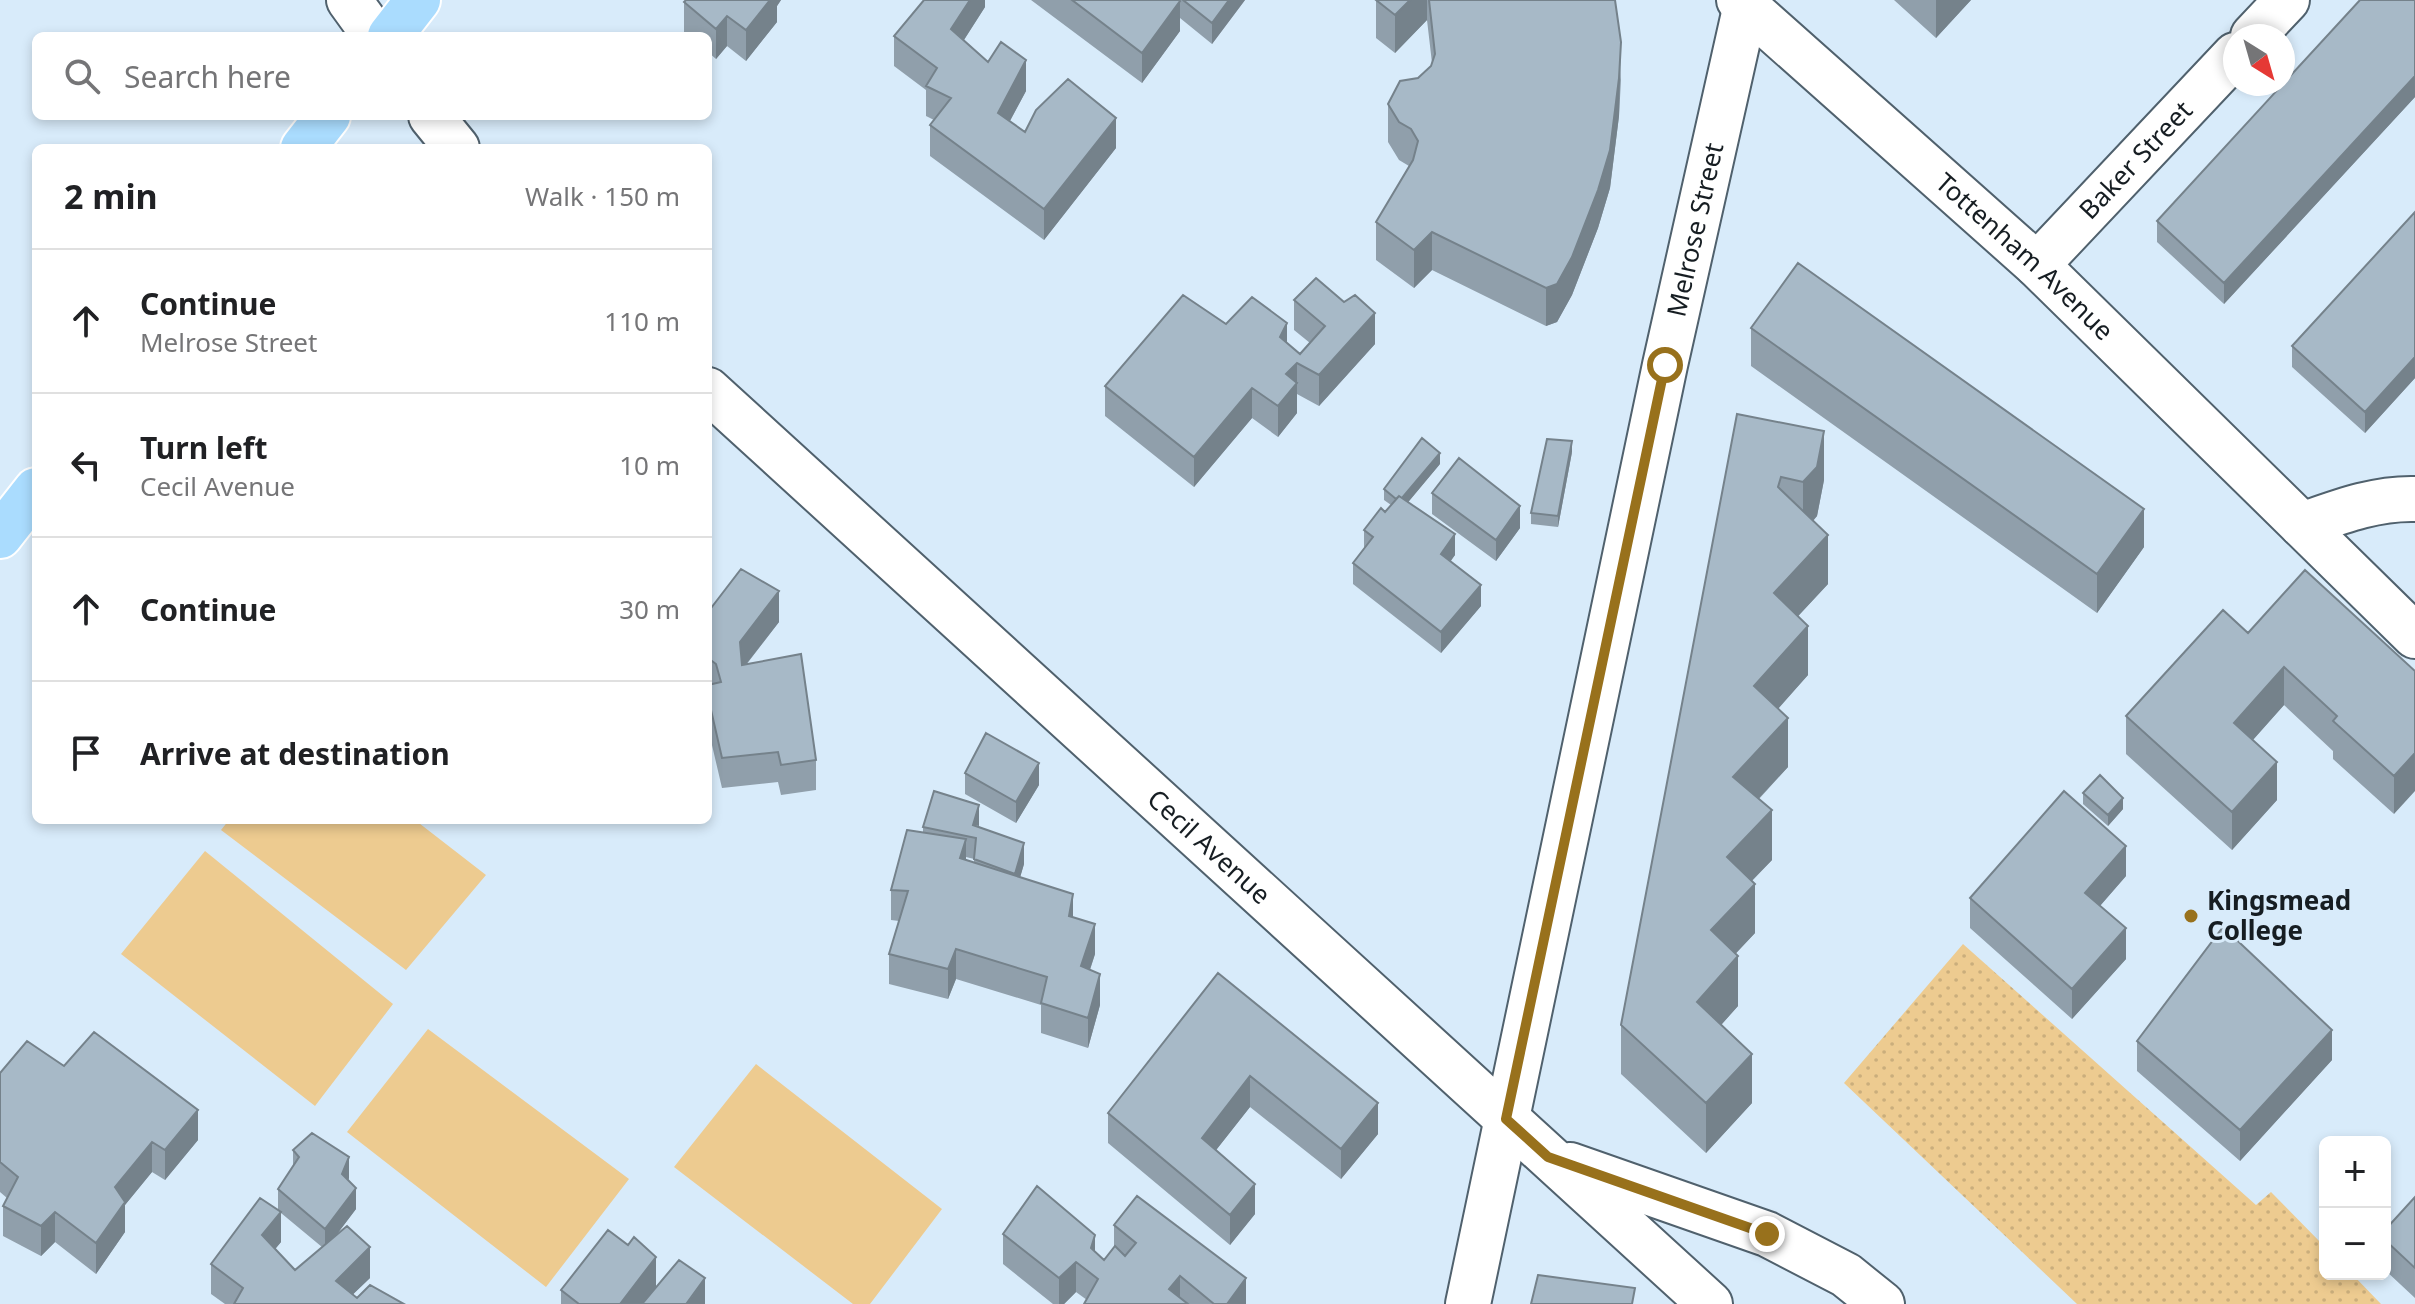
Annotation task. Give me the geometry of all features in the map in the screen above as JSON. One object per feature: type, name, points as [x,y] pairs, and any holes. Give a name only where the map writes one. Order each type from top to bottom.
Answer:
[{"type":"main road","points":[[393,32],[418,0]]},
{"type":"main road","points":[[306,144],[325,120]]},
{"type":"main road","points":[[0,536],[32,495]]},
{"type":"street","points":[[349,0],[372,32]]},
{"type":"street","points":[[2264,24],[2287,0]]},
{"type":"street","name":"Tottenham Avenue","points":[[1744,2],[2037,265],[2415,636]]},
{"type":"street","name":"Melrose Street","points":[[1468,1304],[1744,2]]},
{"type":"street","name":"Baker Street","points":[[2037,265],[2223,68]]},
{"type":"street","points":[[434,120],[454,144]]},
{"type":"street","name":"Cecil Avenue","points":[[712,394],[1710,1304]]},
{"type":"street","points":[[2302,525],[2351,508],[2390,499],[2415,499]]},
{"type":"street","points":[[1548,1157],[1767,1234],[1846,1275],[1882,1304]]},
{"type":"shaded area","points":[[226,824],[420,824],[486,875],[406,970],[221,830]]},
{"type":"shaded area","points":[[205,851],[393,1004],[315,1106],[121,954]]},
{"type":"shaded area","points":[[1963,944],[2256,1205],[2271,1192],[2319,1241],[2319,1280],[2358,1280],[2381,1304],[2077,1304],[1844,1083]]},
{"type":"shaded area","points":[[428,1029],[629,1179],[546,1287],[347,1132]]},
{"type":"shaded area","points":[[756,1064],[942,1209],[870,1304],[853,1304],[674,1167]]},
{"type":"building","points":[[770,0],[746,30],[727,16],[716,29],[684,2]]},
{"type":"building","points":[[924,0],[970,0],[951,29],[988,62],[1001,42],[1026,60],[998,113],[1025,132],[1036,110],[1068,79],[1116,118],[1044,209],[930,125],[951,98],[926,86],[937,68],[894,36]]},
{"type":"building","points":[[1072,0],[1179,0],[1180,1],[1142,53]]},
{"type":"building","points":[[1183,0],[1229,0],[1212,23]]},
{"type":"building","points":[[1376,0],[1410,0],[1395,15]]},
{"type":"building","points":[[1429,0],[1615,0],[1621,42],[1610,150],[1572,257],[1557,284],[1546,288],[1432,232],[1414,250],[1376,222],[1413,160],[1418,141],[1411,129],[1399,122],[1388,104],[1400,81],[1418,78],[1431,66],[1435,54]]},
{"type":"building","points":[[2360,0],[2415,0],[2415,76],[2224,283],[2157,221],[2272,96],[2295,96],[2295,71]]},
{"type":"building","points":[[2415,212],[2415,357],[2365,412],[2292,346]]},
{"type":"building","points":[[1798,263],[2144,509],[2097,574],[1751,328]]},
{"type":"building","points":[[1316,278],[1344,302],[1355,295],[1375,313],[1319,375],[1297,363],[1286,374],[1297,383],[1278,406],[1252,388],[1194,457],[1105,386],[1183,295],[1226,324],[1252,297],[1287,323],[1280,337],[1300,354],[1325,326],[1294,300]]},
{"type":"building","points":[[1737,414],[1824,431],[1817,467],[1803,482],[1781,477],[1778,487],[1828,535],[1774,593],[1808,626],[1754,686],[1788,718],[1733,777],[1772,810],[1727,857],[1755,884],[1711,930],[1738,956],[1697,1002],[1752,1054],[1706,1103],[1621,1025]]},
{"type":"building","points":[[1422,438],[1440,453],[1402,498],[1399,496],[1396,499],[1384,489]]},
{"type":"building","points":[[1547,439],[1572,441],[1558,516],[1531,513]]},
{"type":"building","points":[[1459,458],[1520,506],[1496,540],[1432,493]]},
{"type":"building","points":[[1399,496],[1455,534],[1441,554],[1481,585],[1441,632],[1353,563],[1373,537],[1364,530],[1381,508],[1385,512]]},
{"type":"building","points":[[741,569],[779,591],[740,642],[742,665],[801,654],[816,760],[781,765],[778,752],[722,758],[712,714],[712,684],[721,682],[716,664],[712,661],[712,607]]},
{"type":"building","points":[[2305,570],[2415,671],[2415,753],[2394,776],[2333,721],[2337,716],[2284,667],[2234,723],[2277,762],[2232,812],[2126,716],[2223,610],[2248,633]]},
{"type":"building","points":[[986,733],[1039,763],[1016,802],[965,773]]},
{"type":"building","points":[[2100,775],[2123,798],[2108,815],[2083,793]]},
{"type":"building","points":[[934,791],[979,805],[973,825],[1024,843],[1015,874],[974,859],[976,838],[923,827]]},
{"type":"building","points":[[2064,791],[2126,846],[2085,893],[2126,928],[2072,989],[1970,898]]},
{"type":"building","points":[[907,830],[966,839],[960,858],[1073,894],[1069,916],[1095,924],[1081,966],[1100,974],[1088,1018],[1041,1003],[1047,977],[956,949],[948,969],[889,954],[908,891],[891,890]]},
{"type":"building","points":[[2223,927],[2332,1030],[2240,1130],[2137,1041]]},
{"type":"building","points":[[1218,973],[1378,1103],[1341,1149],[1250,1076],[1202,1138],[1255,1184],[1230,1215],[1108,1113]]},
{"type":"building","points":[[94,1032],[198,1110],[165,1150],[152,1142],[115,1187],[125,1202],[96,1243],[55,1212],[41,1226],[3,1206],[18,1177],[0,1162],[0,1073],[27,1041],[64,1066]]},
{"type":"building","points":[[312,1133],[349,1157],[342,1174],[356,1188],[325,1229],[278,1189],[299,1157],[293,1150]]},
{"type":"building","points":[[1037,1186],[1095,1235],[1091,1248],[1104,1260],[1115,1246],[1125,1256],[1136,1243],[1114,1225],[1137,1196],[1246,1278],[1227,1304],[1214,1304],[1180,1276],[1169,1289],[1188,1304],[1084,1304],[1098,1279],[1076,1262],[1059,1278],[1003,1234]]},
{"type":"building","points":[[2415,1197],[2415,1268],[2391,1246],[2391,1223]]},
{"type":"building","points":[[260,1198],[281,1212],[262,1235],[295,1270],[347,1226],[370,1247],[336,1281],[357,1298],[370,1285],[404,1304],[234,1304],[243,1288],[211,1264]]},
{"type":"building","points":[[608,1230],[628,1245],[634,1237],[656,1257],[620,1304],[579,1304],[561,1290]]},
{"type":"building","points":[[679,1260],[705,1278],[688,1304],[642,1304]]},
{"type":"building","points":[[1538,1275],[1635,1288],[1632,1304],[1531,1304]]},
{"type":"place","name":"Kingsmead College","points":[[2191,916]]},
{"type":"route","points":[[1665,365],[1506,1119],[1548,1157],[1767,1234]]}]
